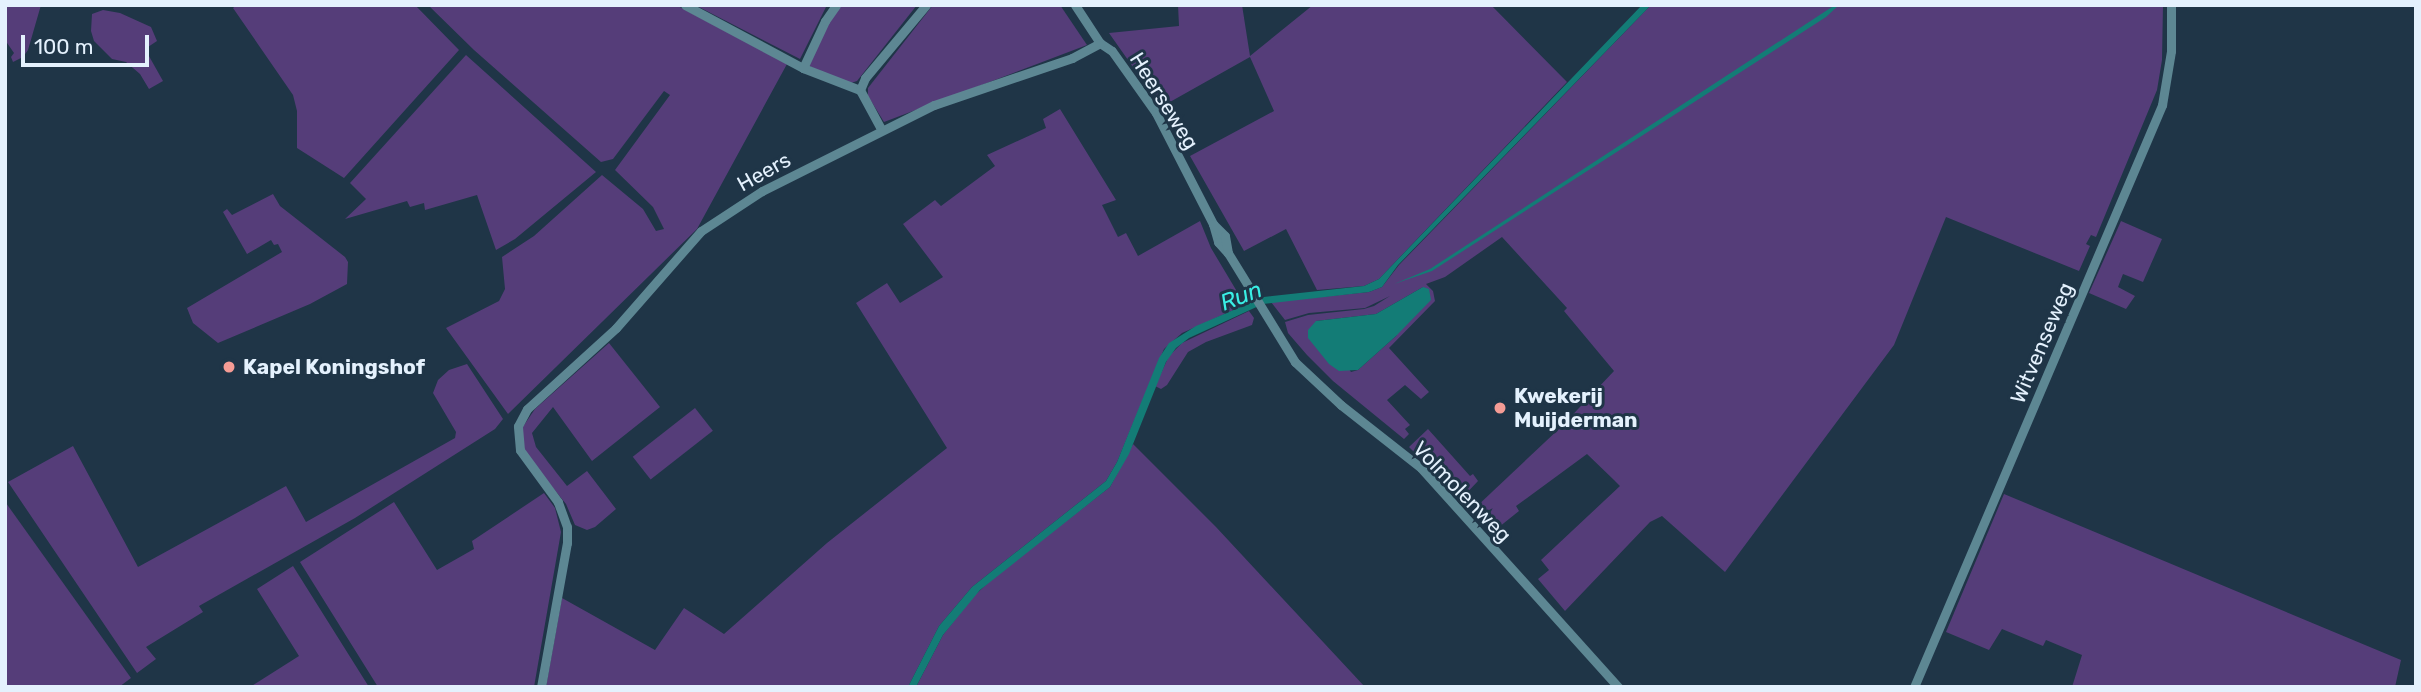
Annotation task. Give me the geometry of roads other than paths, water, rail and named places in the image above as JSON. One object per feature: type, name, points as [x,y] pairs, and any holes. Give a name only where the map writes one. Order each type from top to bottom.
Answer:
[{"type":"street","points":[[685,5],[803,68],[860,90],[881,129]]},
{"type":"street","points":[[803,68],[825,21],[836,5]]},
{"type":"street","points":[[860,90],[865,78],[926,5]]},
{"type":"street","name":"Heerseweg","points":[[1075,5],[1100,43],[1112,51],[1156,113],[1213,223],[1225,236],[1228,253],[1274,330]]},
{"type":"street","name":"Witvenseweg","points":[[1914,687],[2162,105],[2168,80],[2171,5]]},
{"type":"street","name":"Heers","points":[[541,687],[567,543],[567,527],[558,502],[520,450],[514,425],[527,409],[616,328],[701,230],[762,191],[881,129],[934,105],[1072,58],[1100,43]]},
{"type":"street","name":"Volmolenweg","points":[[1274,330],[1310,378],[1421,468],[1618,687]]},
{"type":"place","name":"Kapel Koningshof","points":[[229,367]]},
{"type":"place","name":"Kwekerij Muijderman","points":[[1500,408]]},
{"type":"water label","name":"Run","points":[[1241,296]]}]
